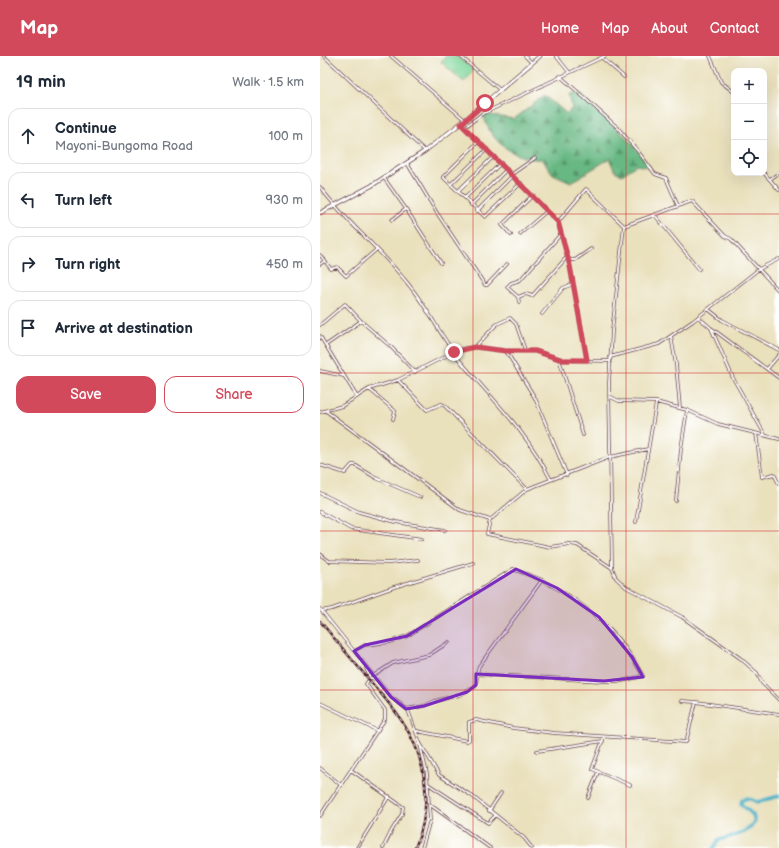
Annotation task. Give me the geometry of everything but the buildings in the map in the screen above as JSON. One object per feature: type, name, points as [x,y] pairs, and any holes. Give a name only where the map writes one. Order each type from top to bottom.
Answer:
[{"type":"main road","points":[[320,213],[384,178],[426,151],[461,124],[540,56]]},
{"type":"street","points":[[324,56],[426,151]]},
{"type":"street","points":[[391,56],[465,120]]},
{"type":"street","points":[[460,56],[500,90]]},
{"type":"street","points":[[525,56],[532,63]]},
{"type":"street","points":[[556,56],[569,72]]},
{"type":"street","points":[[465,127],[482,114],[605,56]]},
{"type":"street","points":[[710,56],[721,82],[731,90]]},
{"type":"street","points":[[602,58],[624,77]]},
{"type":"street","points":[[560,76],[618,127],[655,174],[666,178],[678,206]]},
{"type":"street","points":[[461,124],[533,195],[558,222],[560,235],[568,258],[587,360]]},
{"type":"street","points":[[479,141],[443,176],[477,211],[485,217],[520,183]]},
{"type":"street","points":[[451,184],[487,149]]},
{"type":"street","points":[[458,191],[494,156]]},
{"type":"street","points":[[477,211],[512,175],[535,158]]},
{"type":"street","points":[[407,163],[437,213],[484,285],[487,285],[507,264]]},
{"type":"street","points":[[465,198],[501,163]]},
{"type":"street","points":[[471,204],[507,169]]},
{"type":"street","points":[[770,179],[779,173]]},
{"type":"street","points":[[767,176],[779,190]]},
{"type":"street","points":[[384,178],[441,263]]},
{"type":"street","points":[[320,188],[334,206],[377,249],[420,297],[454,352],[524,434],[551,480]]},
{"type":"street","points":[[558,222],[586,190],[624,226]]},
{"type":"street","points":[[511,235],[502,226],[533,195]]},
{"type":"street","points":[[624,226],[693,201],[779,291]]},
{"type":"street","points":[[392,220],[406,209]]},
{"type":"street","points":[[520,234],[547,210]]},
{"type":"street","points":[[654,214],[698,269]]},
{"type":"street","points":[[624,226],[610,357],[609,396],[612,568],[616,578],[626,587],[682,616],[740,658],[757,673],[762,683],[779,700]]},
{"type":"street","points":[[519,302],[518,297],[507,287],[511,282],[520,280],[560,235]]},
{"type":"street","points":[[320,255],[332,269],[337,267],[346,276],[377,249]]},
{"type":"street","points":[[568,258],[575,260],[591,249]]},
{"type":"street","points":[[518,297],[526,294],[532,296],[568,258]]},
{"type":"street","points":[[610,357],[659,344],[698,317],[759,269],[779,258]]},
{"type":"street","points":[[320,264],[325,261]]},
{"type":"street","points":[[542,314],[563,288],[573,284]]},
{"type":"street","points":[[320,325],[345,304],[361,321],[391,347],[415,372]]},
{"type":"street","points":[[708,309],[722,320],[779,350]]},
{"type":"street","points":[[698,317],[779,378]]},
{"type":"street","points":[[475,347],[497,324],[510,318],[516,324],[526,350]]},
{"type":"street","points":[[326,345],[361,321]]},
{"type":"street","points":[[711,328],[733,378],[765,435]]},
{"type":"street","points":[[320,336],[357,397]]},
{"type":"street","points":[[671,336],[676,365],[680,408]]},
{"type":"street","points":[[320,412],[346,404],[369,389],[398,380],[454,352],[475,347],[506,351],[526,350],[540,352],[560,359],[610,360]]},
{"type":"street","points":[[506,351],[535,398],[567,475]]},
{"type":"street","points":[[767,369],[779,355]]},
{"type":"street","points":[[560,359],[583,435]]},
{"type":"street","points":[[320,371],[345,376]]},
{"type":"street","points":[[398,380],[427,410],[441,404],[444,405],[527,489]]},
{"type":"street","points":[[369,389],[395,411],[394,419]]},
{"type":"street","points":[[609,396],[619,401],[656,402],[680,408],[718,424],[756,432],[779,440]]},
{"type":"street","points":[[636,522],[656,402]]},
{"type":"street","points":[[676,501],[681,449],[687,410]]},
{"type":"street","points":[[326,411],[460,510],[490,520]]},
{"type":"street","points":[[756,432],[762,476],[763,478],[774,474],[779,484]]},
{"type":"street","points":[[612,568],[577,544],[550,547],[487,534],[490,520],[527,489],[567,475],[610,457],[648,449]]},
{"type":"street","points":[[320,465],[345,473],[352,465],[355,465],[376,478],[420,497]]},
{"type":"street","points":[[320,493],[359,512],[396,522],[445,530]]},
{"type":"street","points":[[320,512],[351,529],[422,539]]},
{"type":"street","points":[[320,554],[329,561],[389,563],[418,560]]},
{"type":"street","points":[[321,610],[332,609],[394,586],[473,563]]},
{"type":"street","points":[[354,651],[365,645],[390,642],[407,636],[513,569],[542,580],[563,592],[599,617],[632,657],[643,677],[622,681],[604,681],[476,674]]},
{"type":"street","points":[[406,708],[424,706],[435,701],[467,692],[476,685],[476,674],[479,666],[542,580]]},
{"type":"street","points":[[321,610],[376,680],[391,697],[406,708],[417,731],[428,784],[430,822],[422,847],[425,848]]},
{"type":"street","points":[[373,676],[393,663],[429,655],[449,642]]},
{"type":"street","points":[[366,666],[370,678]]},
{"type":"street","points":[[370,678],[376,680]]},
{"type":"street","points":[[320,816],[386,719],[385,710],[367,688],[366,682],[370,678]]},
{"type":"street","points":[[682,701],[779,714]]},
{"type":"street","points":[[417,731],[467,741],[469,740],[470,733],[469,722],[476,720],[513,728],[604,737],[686,742],[696,702]]},
{"type":"street","points":[[320,703],[378,730]]},
{"type":"street","points":[[604,737],[592,768],[598,772],[630,785]]},
{"type":"street","points":[[537,751],[603,741]]},
{"type":"street","points":[[420,743],[439,775],[472,796],[524,838],[532,848]]},
{"type":"street","points":[[320,768],[341,785]]},
{"type":"street","points":[[351,770],[403,806],[403,809],[383,848]]},
{"type":"street","points":[[588,798],[598,772]]},
{"type":"street","points":[[428,784],[488,823],[495,816]]},
{"type":"street","points":[[489,811],[501,793]]},
{"type":"street","points":[[357,848],[389,796]]},
{"type":"street","points":[[429,804],[490,848]]},
{"type":"highlighted area","points":[[516,569],[557,588],[599,617],[632,657],[643,677],[604,681],[476,674],[476,685],[467,692],[424,706],[406,709],[391,697],[354,651],[365,645],[407,636]]},
{"type":"green space","points":[[446,56],[456,56],[474,70],[464,82],[441,62]]},
{"type":"green space","points":[[579,93],[629,140],[650,167],[636,165],[622,175],[615,171],[609,159],[571,182],[553,174],[542,159],[523,157],[504,147],[490,132],[486,123],[484,114],[514,119],[545,95],[567,114],[572,108],[569,95]]},
{"type":"waterway","points":[[713,848],[719,840],[743,832],[755,822],[753,815],[741,804],[742,800],[748,798],[757,802],[779,796]]},
{"type":"railway","points":[[320,621],[396,712],[418,752],[425,784],[425,800],[421,832],[415,848]]},
{"type":"route","points":[[454,352],[475,347],[515,352],[526,350],[542,352],[563,360],[587,360],[577,312],[570,266],[564,243],[560,235],[558,222],[536,198],[461,124],[485,103]]}]
